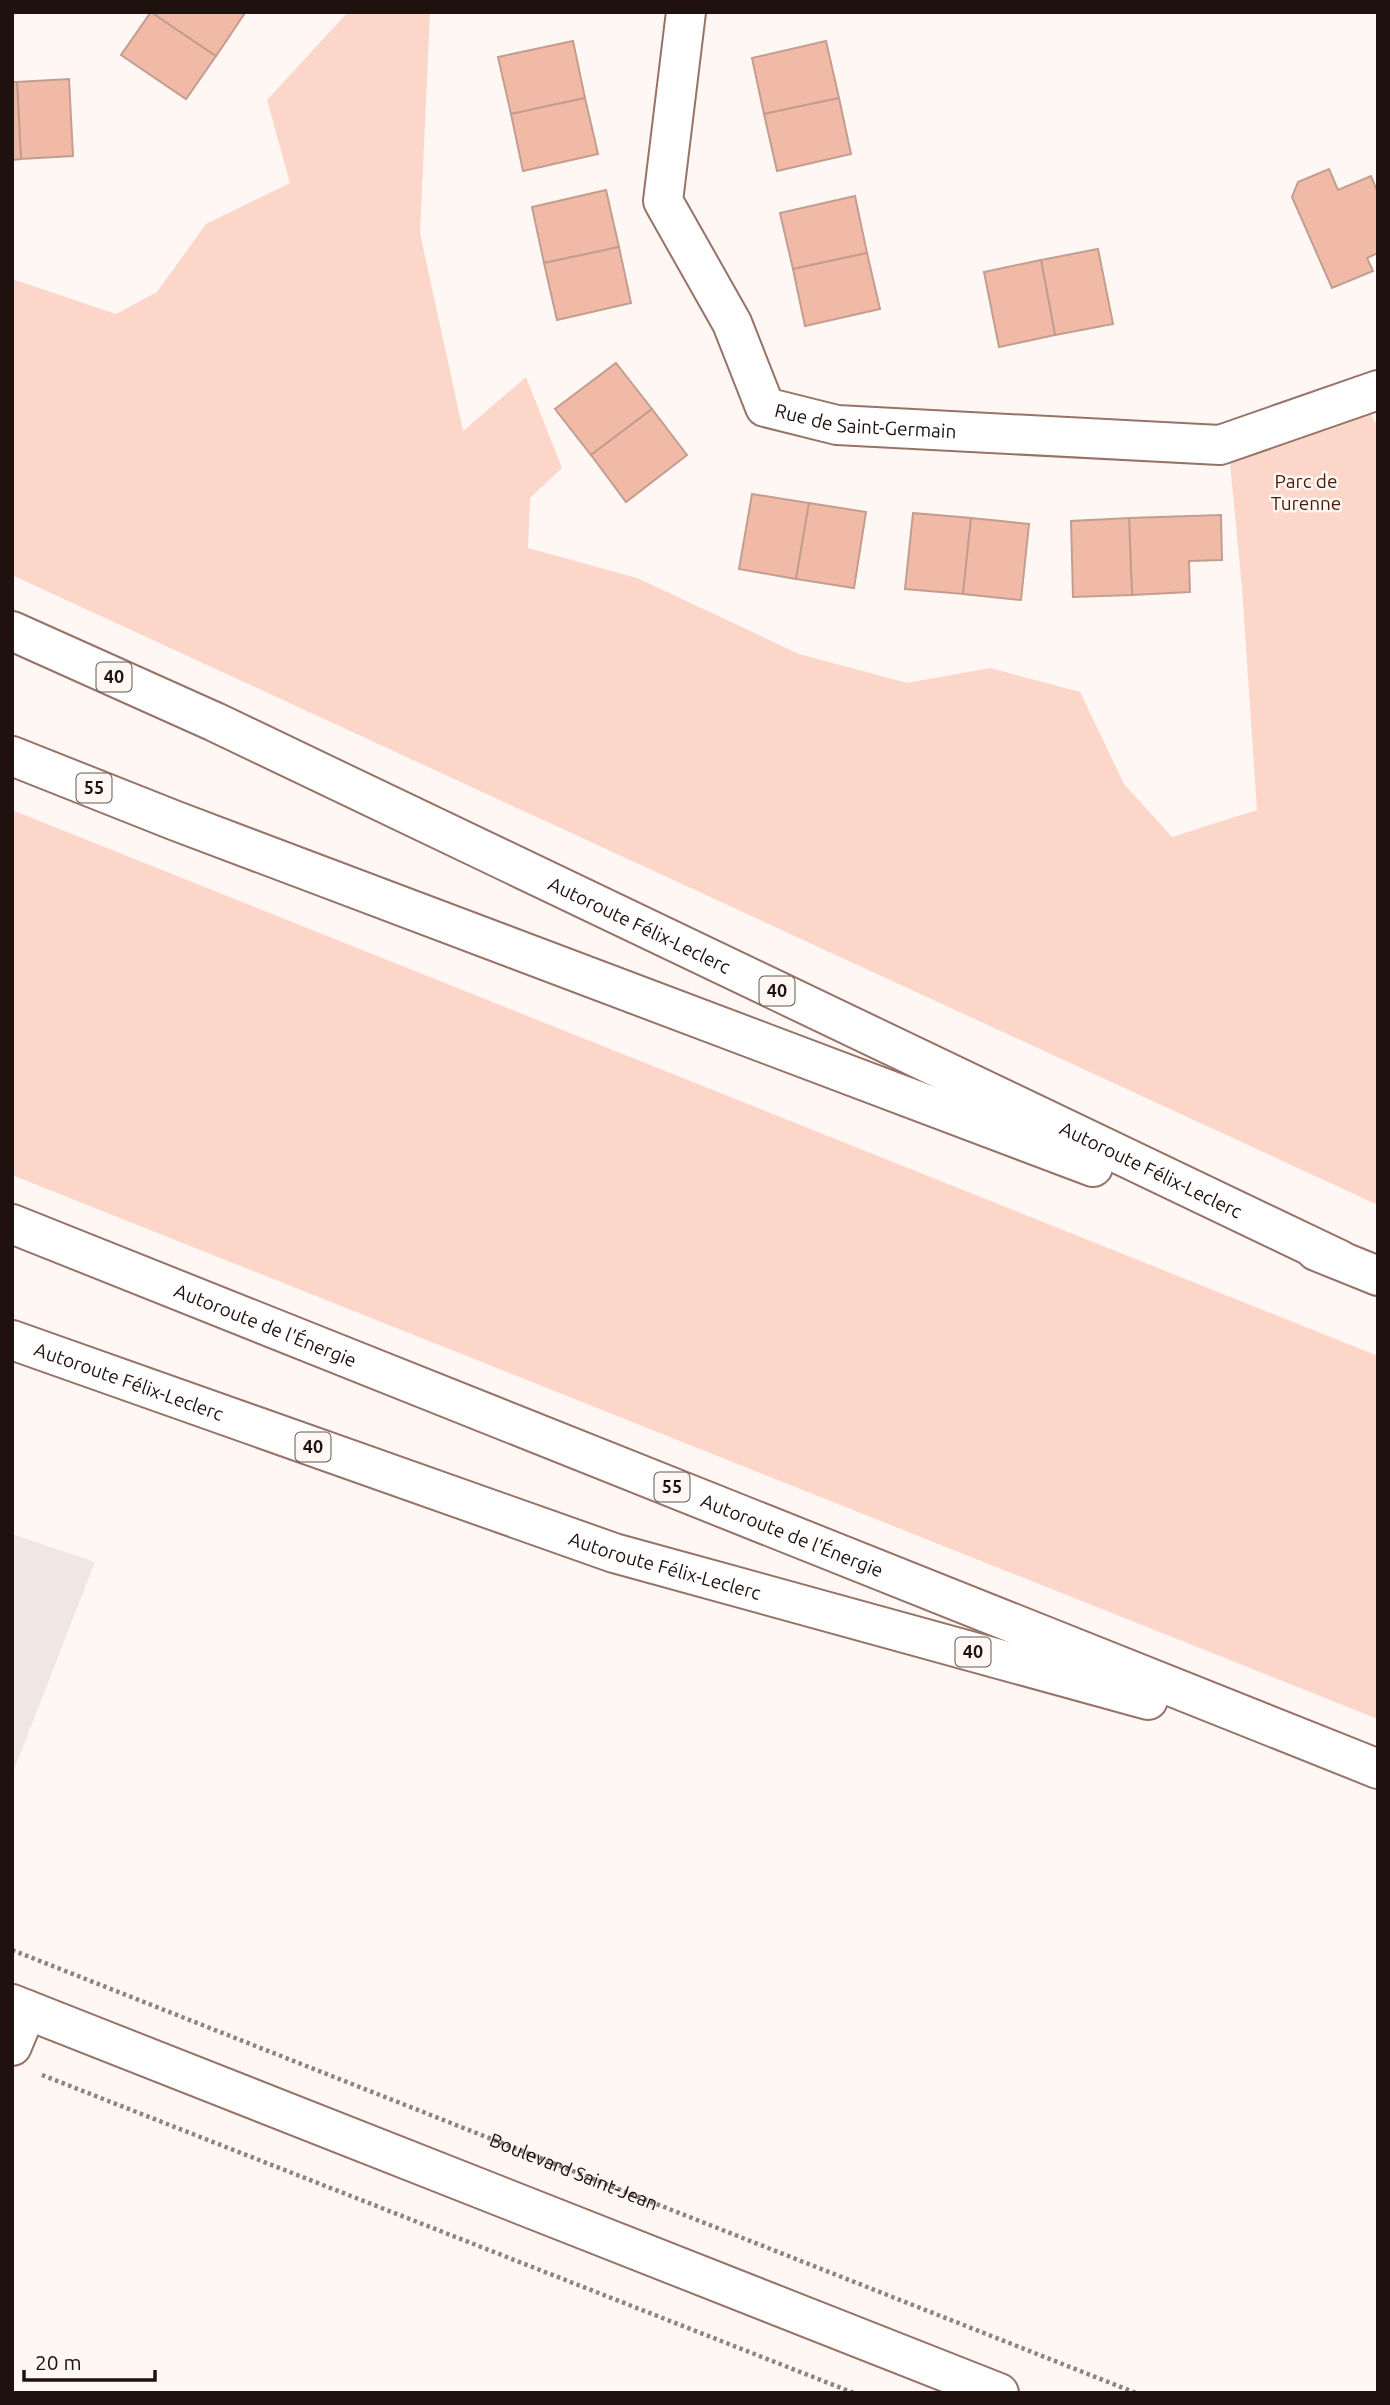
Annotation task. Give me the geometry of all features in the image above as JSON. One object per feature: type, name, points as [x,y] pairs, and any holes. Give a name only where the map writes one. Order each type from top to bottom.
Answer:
[{"type":"main road","name":"Rue de Saint-Germain","points":[[686,12],[663,201],[732,323],[765,407],[837,425],[1220,445],[1378,390]]},
{"type":"main road","name":"Autoroute Félix-Leclerc","points":[[12,631],[228,728],[1340,1260]]},
{"type":"main road","name":"55","points":[[12,756],[189,826],[1378,1276]]},
{"type":"main road","name":"Autoroute de l'Énergie","points":[[12,1224],[1378,1769]]},
{"type":"main road","name":"Autoroute Félix-Leclerc","points":[[12,1340],[614,1553],[1332,1751]]},
{"type":"main road","points":[[12,2046],[20,2007],[999,2393]]},
{"type":"path","name":"Boulevard Saint-Jean","points":[[12,1950],[1136,2393]]},
{"type":"path","points":[[59,2082],[854,2393]]},
{"type":"shaded area","points":[[12,1534],[95,1562],[12,1775]]},
{"type":"green space","name":"Parc de Turenne","points":[[348,12],[430,12],[420,233],[463,431],[526,377],[562,468],[530,498],[528,548],[637,578],[799,654],[907,683],[990,668],[1080,692],[1124,784],[1172,837],[1257,810],[1242,588],[1228,442],[1362,395],[1375,422],[1378,422],[1378,1205],[12,575],[12,279],[116,314],[157,292],[206,224],[290,183],[267,100]]},
{"type":"green space","points":[[12,810],[1378,1356],[1378,1719],[12,1175]]},
{"type":"building","points":[[151,12],[216,56],[186,99],[121,55]]},
{"type":"building","points":[[151,12],[245,12],[245,13],[216,56]]},
{"type":"building","points":[[573,41],[585,98],[511,114],[498,57]]},
{"type":"building","points":[[826,41],[839,98],[764,114],[752,58]]},
{"type":"building","points":[[69,79],[73,156],[21,159],[17,82]]},
{"type":"building","points":[[12,82],[17,82],[21,159],[12,160]]},
{"type":"building","points":[[585,98],[598,154],[523,171],[511,114]]},
{"type":"building","points":[[839,98],[851,154],[777,171],[764,114]]},
{"type":"building","points":[[1329,169],[1338,190],[1371,176],[1378,193],[1378,253],[1367,258],[1373,271],[1332,288],[1292,197],[1298,182]]},
{"type":"building","points":[[606,190],[619,247],[544,263],[532,207]]},
{"type":"building","points":[[855,196],[867,253],[793,269],[780,213]]},
{"type":"building","points":[[619,247],[631,303],[557,320],[544,263]]},
{"type":"building","points":[[1098,249],[1113,324],[1055,335],[1041,260]]},
{"type":"building","points":[[867,253],[880,309],[805,326],[793,269]]},
{"type":"building","points":[[1041,260],[1055,335],[999,347],[984,272]]},
{"type":"building","points":[[616,363],[652,409],[591,455],[555,409]]},
{"type":"building","points":[[652,409],[687,455],[626,502],[591,455]]},
{"type":"building","points":[[752,494],[809,503],[796,579],[739,569]]},
{"type":"building","points":[[809,503],[866,512],[854,588],[796,579]]},
{"type":"building","points":[[913,513],[971,518],[963,594],[905,589]]},
{"type":"building","points":[[1221,515],[1222,560],[1189,561],[1190,592],[1132,595],[1129,518]]},
{"type":"building","points":[[971,518],[1029,524],[1021,600],[963,594]]},
{"type":"building","points":[[1129,518],[1132,595],[1073,597],[1071,521]]}]
